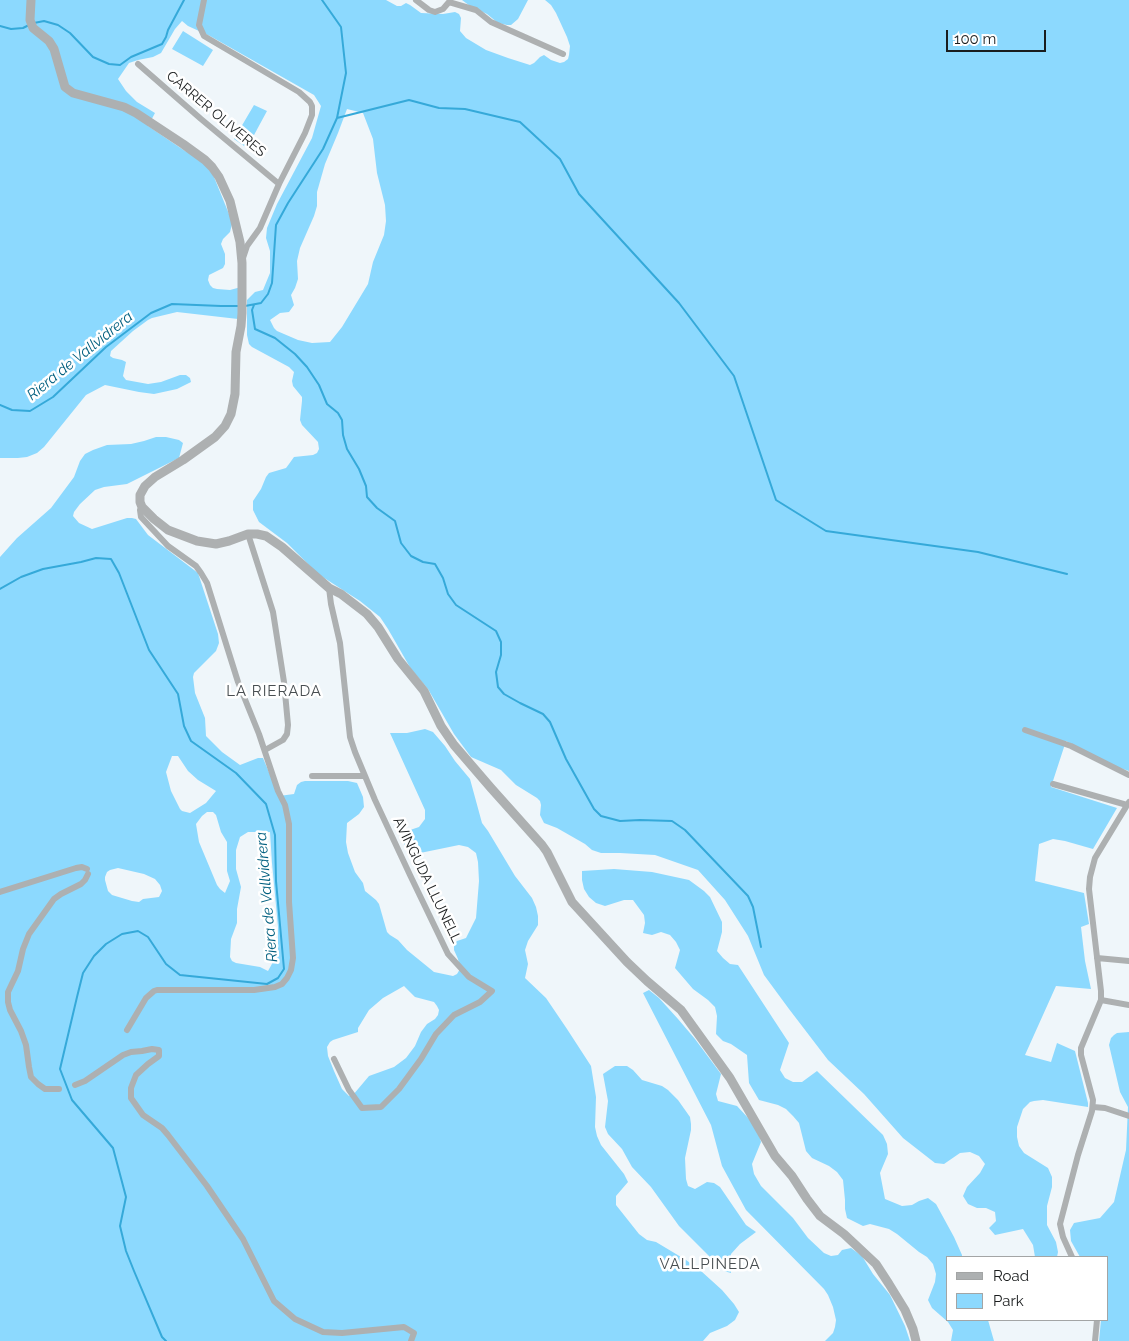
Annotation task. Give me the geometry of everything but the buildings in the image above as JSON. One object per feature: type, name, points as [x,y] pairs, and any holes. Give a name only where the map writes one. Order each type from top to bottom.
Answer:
[{"type":"street","points":[[31,0],[31,24],[49,41],[58,60],[65,87],[73,93],[136,113],[191,149],[212,167],[219,177],[230,201],[239,240],[243,294],[241,326],[236,352],[236,384],[233,408],[228,421],[215,437],[155,477],[145,486],[140,495],[142,507],[168,530],[209,544],[219,544],[248,534],[257,534],[269,538],[329,588],[367,614],[378,627],[398,659],[424,692],[441,726],[454,745],[547,852],[572,902],[627,962],[681,1010],[730,1078],[775,1156],[792,1176],[815,1210],[876,1264],[905,1310],[916,1341]]},
{"type":"street","points":[[416,0],[429,10],[435,12],[443,9],[449,1],[476,10],[491,22],[563,54]]},
{"type":"street","points":[[204,1],[199,25],[204,36],[299,92],[311,103],[312,115],[305,133],[278,184],[242,262]]},
{"type":"street","name":"CARRER OLIVERES","points":[[138,64],[278,184]]},
{"type":"street","points":[[239,240],[256,235]]},
{"type":"street","points":[[239,240],[247,243],[251,241]]},
{"type":"street","points":[[127,1030],[146,998],[154,991],[270,988],[282,984],[290,974],[293,964],[289,902],[288,817],[265,750],[238,682],[205,580],[196,566],[168,546],[142,517],[140,510],[142,507]]},
{"type":"street","points":[[248,534],[273,612],[284,682],[288,725],[287,734],[283,740],[265,750]]},
{"type":"street","name":"AVINGUDA LLUNELL","points":[[329,588],[330,604],[340,643],[350,737],[365,776],[448,954],[468,977],[492,991],[480,1002],[454,1015],[436,1034],[421,1059],[399,1089],[381,1107],[362,1108],[349,1090],[334,1058]]},
{"type":"street","points":[[1025,730],[1071,746],[1129,775]]},
{"type":"street","points":[[312,776],[365,776]]},
{"type":"street","points":[[1054,784],[1128,804],[1097,853],[1092,866],[1089,889],[1101,1000],[1081,1048],[1080,1055],[1093,1100],[1093,1107],[1062,1215],[1061,1231],[1071,1256]]},
{"type":"street","points":[[0,892],[76,868],[82,867],[88,871],[85,880],[81,884],[54,899],[29,934],[18,971],[8,992],[10,1010],[22,1031],[26,1045],[28,1066],[32,1077],[43,1088],[59,1089]]},
{"type":"street","points":[[1097,958],[1129,961]]},
{"type":"street","points":[[1101,1000],[1129,1005]]},
{"type":"street","points":[[75,1085],[84,1082],[123,1055],[152,1048],[159,1050],[159,1056],[136,1075],[131,1088],[131,1098],[143,1114],[162,1128],[207,1186],[243,1239],[274,1301],[295,1319],[323,1332],[342,1333],[404,1327],[414,1333],[411,1341]]},
{"type":"street","points":[[1093,1107],[1105,1108],[1129,1116]]},
{"type":"street","points":[[1095,1341],[1097,1321]]},
{"type":"green space","points":[[0,0],[386,0],[397,6],[406,3],[421,13],[443,14],[455,12],[461,18],[460,31],[466,38],[486,50],[530,65],[544,55],[560,63],[568,59],[569,55],[570,46],[567,37],[556,13],[545,0],[1129,0],[1129,771],[1117,767],[1066,741],[1051,787],[1117,808],[1093,849],[1053,839],[1039,844],[1035,881],[1084,893],[1089,924],[1081,927],[1091,989],[1056,986],[1025,1055],[1051,1062],[1057,1043],[1075,1051],[1088,1107],[1043,1100],[1030,1102],[1023,1109],[1017,1127],[1019,1146],[1024,1153],[1048,1168],[1052,1177],[1052,1187],[1047,1206],[1047,1225],[1056,1242],[1057,1256],[1035,1256],[1033,1245],[1023,1229],[995,1235],[989,1228],[996,1221],[995,1212],[968,1204],[963,1196],[967,1187],[980,1173],[985,1164],[979,1156],[970,1152],[960,1153],[944,1164],[935,1163],[903,1138],[864,1094],[828,1060],[764,975],[748,936],[725,900],[698,870],[655,855],[601,853],[592,850],[557,828],[544,823],[540,815],[540,801],[537,798],[516,785],[501,770],[471,757],[454,734],[428,689],[411,669],[380,617],[360,601],[318,574],[287,543],[259,522],[253,510],[253,501],[269,473],[286,468],[294,457],[313,455],[319,449],[318,442],[302,425],[300,420],[302,397],[293,386],[294,372],[289,367],[252,347],[249,344],[247,335],[247,300],[255,292],[263,290],[270,273],[270,251],[266,238],[267,228],[277,204],[312,138],[321,106],[314,95],[182,21],[161,53],[129,63],[118,79],[137,102],[155,113],[148,126],[190,153],[209,168],[214,177],[232,224],[230,232],[221,244],[225,254],[225,264],[223,268],[209,275],[208,280],[213,288],[217,289],[230,290],[241,287],[238,319],[177,312],[148,320],[111,351],[110,356],[126,362],[123,376],[126,380],[148,384],[186,375],[190,378],[191,382],[177,389],[154,394],[105,385],[86,395],[37,453],[18,458],[0,458]],"holes":[[[347,109],[363,113],[373,139],[377,173],[385,205],[386,221],[384,235],[373,262],[368,284],[342,327],[330,342],[312,343],[298,340],[277,331],[270,320],[280,313],[289,312],[294,305],[291,295],[298,279],[297,261],[300,248],[317,206],[317,192],[325,164]]]},
{"type":"green space","points":[[462,0],[528,0],[518,19],[511,25],[507,25],[498,23],[487,14]]},
{"type":"green space","points":[[183,31],[213,50],[203,66],[172,49]]},
{"type":"green space","points":[[254,105],[267,111],[247,148],[234,139]]},
{"type":"green space","points":[[156,437],[166,437],[183,443],[179,458],[127,484],[95,490],[80,504],[73,516],[79,523],[92,529],[127,518],[136,519],[148,535],[198,573],[218,634],[219,643],[216,651],[194,673],[193,677],[195,693],[205,718],[206,736],[222,752],[240,765],[263,758],[279,796],[294,794],[297,785],[305,781],[348,781],[357,783],[363,797],[364,807],[359,814],[347,823],[346,842],[355,872],[363,883],[365,891],[379,904],[387,932],[434,972],[453,976],[460,969],[454,945],[457,941],[466,938],[476,918],[479,881],[476,853],[468,847],[459,845],[420,853],[412,853],[405,846],[402,837],[410,830],[419,827],[425,819],[425,810],[390,733],[407,733],[425,729],[433,732],[470,779],[482,823],[515,876],[532,898],[536,907],[538,925],[525,950],[528,964],[525,978],[546,998],[591,1066],[596,1097],[595,1127],[597,1136],[601,1145],[628,1182],[616,1196],[616,1205],[639,1234],[686,1260],[722,1290],[739,1312],[735,1320],[727,1326],[710,1333],[703,1341],[0,1341],[0,557],[17,538],[51,508],[74,477],[85,454],[107,445],[131,444]],"holes":[[[172,756],[178,756],[188,771],[198,780],[216,791],[206,803],[190,813],[182,811],[171,791],[166,772]],[[207,812],[213,812],[216,815],[221,832],[227,842],[227,871],[230,881],[225,893],[217,885],[199,842],[196,824]],[[248,832],[270,832],[278,927],[278,953],[268,971],[260,967],[236,963],[230,957],[231,939],[237,923],[237,909],[241,887],[236,869],[236,850],[240,837]],[[118,868],[144,874],[155,879],[162,891],[159,897],[143,899],[139,902],[112,895],[108,891],[105,880],[107,872]],[[404,986],[415,997],[434,1002],[439,1010],[435,1019],[427,1024],[421,1032],[415,1046],[406,1058],[394,1067],[369,1076],[353,1095],[349,1096],[342,1089],[328,1056],[327,1047],[333,1040],[358,1032],[358,1028],[369,1010],[383,998]]]},
{"type":"green space","points":[[614,869],[652,872],[689,880],[710,897],[722,922],[722,932],[717,951],[730,964],[738,965],[789,1043],[780,1070],[785,1078],[793,1082],[802,1082],[817,1071],[883,1135],[887,1144],[888,1154],[880,1173],[885,1199],[902,1206],[912,1205],[928,1198],[936,1204],[962,1255],[946,1256],[946,1320],[932,1308],[928,1300],[935,1282],[936,1274],[933,1264],[927,1257],[889,1229],[870,1224],[863,1226],[847,1218],[843,1180],[837,1172],[812,1158],[806,1151],[799,1123],[786,1109],[759,1100],[749,1083],[747,1055],[723,1041],[716,1034],[717,1016],[715,1007],[693,989],[675,968],[680,950],[676,942],[670,935],[661,932],[652,935],[643,933],[644,915],[633,900],[624,900],[605,906],[596,903],[584,889],[582,871]]},
{"type":"green space","points":[[649,990],[678,1019],[721,1074],[716,1094],[718,1101],[737,1106],[751,1121],[759,1135],[761,1142],[752,1164],[754,1174],[761,1186],[824,1253],[831,1256],[838,1255],[842,1250],[851,1248],[862,1256],[873,1274],[890,1295],[910,1341],[825,1341],[833,1333],[836,1320],[828,1295],[746,1210],[722,1166],[711,1125],[643,993]]},
{"type":"green space","points":[[1129,1032],[1129,1341],[1099,1341],[1101,1321],[1109,1321],[1109,1256],[1079,1256],[1071,1241],[1070,1230],[1074,1223],[1100,1218],[1114,1202],[1126,1150],[1128,1107],[1120,1092],[1109,1045],[1111,1038],[1117,1033]]},
{"type":"green space","points":[[615,1066],[627,1066],[642,1080],[662,1086],[678,1100],[690,1117],[691,1124],[685,1158],[688,1186],[695,1189],[707,1182],[714,1183],[720,1187],[746,1225],[756,1232],[740,1244],[731,1254],[731,1273],[724,1271],[679,1226],[651,1187],[632,1167],[622,1149],[608,1134],[605,1127],[608,1101],[603,1074]]},
{"type":"green space","points":[[947,1321],[988,1321],[994,1341],[951,1341],[953,1330]]},
{"type":"waterway","points":[[34,23],[44,21],[58,25],[70,33],[93,57],[109,64],[120,65],[131,57],[162,44],[184,0]]},
{"type":"waterway","name":"Riera de Vallvidrera","points":[[245,306],[261,303],[268,294],[272,283],[276,225],[323,149],[337,118],[346,73],[341,27],[322,0]]},
{"type":"waterway","points":[[0,26],[11,29],[23,28],[29,25]]},
{"type":"waterway","points":[[337,118],[409,100],[439,108],[465,109],[520,122],[560,159],[579,194],[679,303],[734,376],[776,500],[826,531],[978,552],[1067,574]]},
{"type":"waterway","name":"Riera de Vallvidrera","points":[[0,405],[12,410],[30,411],[53,397],[106,347],[151,313],[172,304],[240,306]]},
{"type":"waterway","points":[[254,305],[252,310],[255,329],[275,338],[295,354],[307,367],[319,385],[327,404],[338,413],[342,420],[343,435],[347,449],[359,469],[366,486],[367,497],[377,508],[395,521],[401,543],[411,556],[423,562],[435,564],[443,578],[448,594],[456,605],[496,631],[501,642],[501,655],[496,672],[498,687],[504,694],[543,714],[550,722],[566,759],[594,809],[601,816],[620,821],[672,821],[685,830],[748,896],[753,907],[761,947]]},
{"type":"waterway","name":"Riera de Vallvidrera","points":[[0,589],[21,577],[43,569],[96,558],[111,559],[119,573],[149,650],[178,694],[184,726],[191,741],[236,773],[266,804],[275,835],[276,881],[284,969],[278,978],[267,984],[180,975],[166,964],[148,937],[138,931],[122,934],[106,944],[94,956],[83,973],[60,1069],[72,1100],[113,1148],[126,1197],[120,1226],[126,1251],[162,1337],[166,1341]]},
{"type":"district","name":"LA RIERADA","points":[[274,691]]},
{"type":"district","name":"VALLPINEDA","points":[[710,1264]]}]
